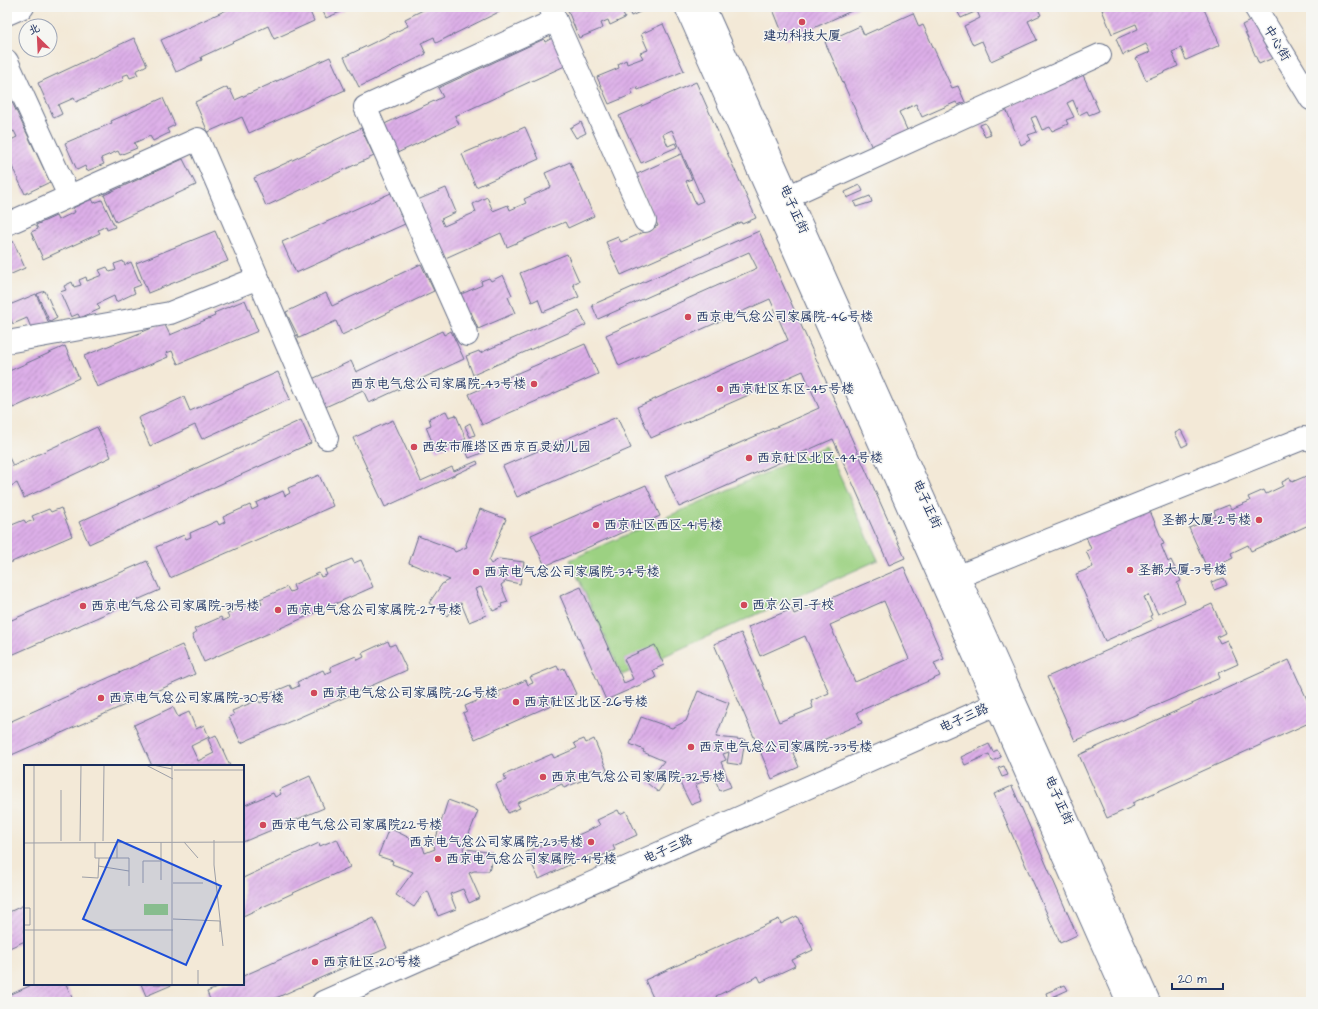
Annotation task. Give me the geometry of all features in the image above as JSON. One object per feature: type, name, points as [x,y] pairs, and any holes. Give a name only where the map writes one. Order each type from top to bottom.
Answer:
[{"type":"street","points":[[7,14],[23,7]]},
{"type":"street","name":"电子正街","points":[[686,7],[1004,700],[1149,1002]]},
{"type":"street","name":"电子正街","points":[[704,7],[959,576],[1004,700],[1128,1002]]},
{"type":"street","name":"中心街","points":[[1256,7],[1311,99]]},
{"type":"street","points":[[467,335],[365,107],[553,13],[645,222]]},
{"type":"street","points":[[789,196],[1100,55]]},
{"type":"street","points":[[7,61],[69,196]]},
{"type":"street","points":[[7,224],[198,139],[327,438]]},
{"type":"street","points":[[7,342],[170,314],[258,278]]},
{"type":"street","points":[[959,576],[1304,438],[1311,440]]},
{"type":"street","name":"电子三路","points":[[323,1002],[1004,700]]},
{"type":"green space","points":[[826,446],[878,560],[622,675],[570,560]]},
{"type":"building","points":[[233,7],[262,7],[263,10],[270,7],[308,7],[314,21],[274,39],[268,26],[201,57],[202,60],[176,72],[161,40]]},
{"type":"building","points":[[321,7],[352,7],[326,18]]},
{"type":"building","points":[[429,7],[509,7],[436,43],[434,37],[421,43],[426,54],[359,87],[344,57],[408,26],[405,19]]},
{"type":"building","points":[[577,7],[651,7],[631,16],[629,11],[623,14],[625,18],[610,25],[608,20],[601,23],[603,28],[579,38],[568,11]]},
{"type":"building","name":"建功科技大厦","points":[[772,7],[860,7],[787,40],[784,37]]},
{"type":"building","points":[[955,7],[1037,7],[1041,15],[1028,21],[1037,40],[991,61],[982,41],[973,45],[964,26],[980,18],[977,11],[961,18]]},
{"type":"building","points":[[1109,7],[1203,7],[1220,45],[1186,60],[1181,48],[1172,52],[1178,66],[1146,80],[1136,58],[1150,52],[1146,44],[1123,55],[1116,39],[1138,29],[1136,24],[1112,34],[1102,10]]},
{"type":"building","points":[[913,13],[919,27],[923,25],[952,88],[958,86],[965,102],[958,105],[956,102],[922,117],[916,104],[899,112],[909,134],[873,150],[825,42],[860,26],[864,35]]},
{"type":"building","points":[[1256,18],[1273,58],[1259,64],[1242,25]]},
{"type":"building","points":[[663,24],[684,71],[638,90],[637,87],[631,90],[633,94],[609,104],[597,77],[619,68],[618,64],[626,60],[627,64],[643,58],[640,53],[648,50],[641,34]]},
{"type":"building","points":[[554,37],[567,65],[455,116],[459,124],[393,155],[380,126],[443,97],[438,88],[544,39],[545,42]]},
{"type":"building","points":[[134,38],[147,65],[136,71],[138,75],[130,78],[128,74],[122,76],[124,80],[76,102],[74,98],[58,105],[62,114],[54,118],[38,83]]},
{"type":"building","points":[[330,57],[345,90],[249,133],[242,117],[208,132],[195,102],[227,87],[228,90],[230,89],[235,100]]},
{"type":"building","points":[[1083,75],[1099,111],[1089,115],[1087,111],[1079,115],[1073,100],[1067,103],[1074,117],[1066,120],[1068,124],[1052,131],[1050,127],[1042,130],[1036,116],[1031,118],[1037,132],[1028,135],[1031,140],[1021,145],[1006,109]]},
{"type":"building","points":[[696,82],[756,218],[742,224],[741,222],[621,275],[606,242],[618,237],[621,242],[658,226],[635,175],[681,154],[692,179],[686,181],[696,204],[703,201],[672,130],[663,134],[668,146],[675,143],[677,147],[641,163],[619,116]]},
{"type":"building","points":[[163,98],[175,125],[167,129],[169,133],[153,141],[150,136],[134,143],[137,148],[120,155],[118,151],[101,158],[104,164],[87,171],[85,166],[77,170],[65,143],[112,123],[111,121]]},
{"type":"building","points":[[11,100],[50,182],[25,194],[7,156],[7,142],[17,137],[14,131],[7,134],[7,101]]},
{"type":"building","points":[[581,122],[586,133],[576,138],[570,128]]},
{"type":"building","points":[[985,123],[991,135],[985,137],[980,125]]},
{"type":"building","points":[[525,127],[539,159],[476,187],[462,154]]},
{"type":"building","points":[[361,128],[374,156],[266,206],[254,178]]},
{"type":"building","points":[[183,159],[196,185],[116,222],[104,195]]},
{"type":"building","points":[[570,162],[594,216],[568,228],[565,222],[507,247],[501,233],[441,260],[415,201],[446,188],[456,212],[441,219],[444,226],[476,212],[473,204],[487,197],[493,211],[508,205],[510,210],[526,203],[524,199],[551,187],[545,173]]},
{"type":"building","points":[[860,185],[863,191],[847,198],[845,192]]},
{"type":"building","points":[[391,193],[405,224],[296,273],[282,242]]},
{"type":"building","points":[[870,196],[872,202],[856,207],[854,202]]},
{"type":"building","points":[[92,199],[94,203],[102,200],[115,227],[107,230],[106,226],[98,230],[100,233],[43,259],[31,232],[38,229],[36,225],[56,216],[58,220],[75,212],[73,208]]},
{"type":"building","points":[[215,231],[228,261],[148,293],[136,263]]},
{"type":"building","points":[[759,231],[905,558],[889,565],[833,439],[679,507],[665,476],[819,408],[803,371],[651,438],[637,407],[788,340],[770,299],[619,366],[606,335],[757,268],[749,252],[598,319],[592,305]]},
{"type":"building","points":[[13,241],[25,268],[7,276],[7,244]]},
{"type":"building","points":[[567,254],[579,281],[573,284],[579,297],[543,312],[538,299],[532,302],[520,273]]},
{"type":"building","points":[[123,261],[125,265],[131,262],[141,285],[133,288],[135,293],[116,302],[114,296],[97,304],[100,309],[80,318],[78,314],[71,317],[60,292],[66,290],[64,286],[72,282],[74,287],[81,285],[79,280],[86,277],[87,281],[102,275],[99,270],[107,267],[110,272],[116,270],[114,264]]},
{"type":"building","points":[[421,264],[434,291],[342,335],[336,321],[299,338],[286,312],[326,293],[332,306]]},
{"type":"building","points":[[503,275],[512,295],[508,297],[515,313],[478,329],[471,312],[466,314],[457,296],[482,285],[481,281],[489,278],[491,281]]},
{"type":"building","points":[[45,291],[57,318],[50,322],[37,294]]},
{"type":"building","points":[[36,294],[51,328],[34,335],[27,318],[13,324],[10,318],[8,318],[11,326],[7,327],[7,306]]},
{"type":"building","points":[[245,300],[258,331],[178,364],[172,351],[166,353],[168,357],[97,387],[84,356],[164,323],[170,335],[215,316],[214,313]]},
{"type":"building","points":[[579,310],[586,325],[473,375],[466,356],[479,351],[480,353]]},
{"type":"building","points":[[442,331],[444,335],[451,331],[464,359],[369,403],[363,390],[323,408],[310,380],[351,361],[356,372]]},
{"type":"building","name":"西京电气总公司家属院-43号楼","points":[[585,344],[598,374],[482,425],[469,394]]},
{"type":"building","points":[[65,346],[79,378],[13,408],[7,394],[7,372]]},
{"type":"building","points":[[278,372],[290,399],[202,439],[195,425],[150,446],[138,418],[184,397],[190,411]]},
{"type":"building","points":[[446,411],[449,417],[456,415],[466,439],[436,451],[426,427],[431,425],[429,418]]},
{"type":"building","points":[[617,417],[631,448],[517,497],[503,466]]},
{"type":"building","points":[[301,420],[311,443],[89,544],[79,522]]},
{"type":"building","points":[[393,420],[421,481],[452,467],[454,471],[477,461],[478,464],[385,507],[353,438]]},
{"type":"building","points":[[470,423],[475,435],[470,437],[465,426]]},
{"type":"building","points":[[97,427],[111,457],[24,498],[17,483],[7,488],[7,453],[13,466]]},
{"type":"building","points":[[1181,430],[1188,444],[1182,447],[1175,433]]},
{"type":"building","points":[[481,443],[484,452],[469,458],[465,448]]},
{"type":"building","name":"圣都大厦-2号楼","points":[[1311,474],[1311,524],[1251,551],[1248,545],[1231,553],[1233,558],[1208,570],[1189,528],[1216,516],[1214,511],[1229,505],[1231,509],[1250,501],[1248,497],[1264,490],[1266,494],[1283,486],[1282,482],[1290,478],[1292,482]]},
{"type":"building","points":[[319,475],[333,506],[170,578],[156,547],[184,535],[186,539],[191,537],[190,533],[217,521],[219,525],[225,522],[223,517],[250,505],[252,510],[258,507],[256,503],[283,491],[285,496],[290,493],[288,488]]},
{"type":"building","name":"西京社区西区-41号楼","points":[[646,485],[660,516],[545,566],[531,535]]},
{"type":"building","name":"圣都大厦-3号楼","points":[[1147,504],[1164,544],[1161,545],[1168,562],[1171,560],[1181,581],[1177,583],[1185,602],[1158,614],[1149,595],[1144,597],[1152,615],[1150,616],[1152,620],[1105,641],[1076,574],[1093,567],[1086,551],[1091,549],[1084,532]]},
{"type":"building","points":[[61,508],[72,536],[7,564],[7,527],[24,520],[26,523],[34,520],[32,516],[49,509],[51,512]]},
{"type":"building","name":"西京电气总公司家属院-34号楼","points":[[480,509],[506,519],[489,561],[491,564],[499,559],[524,562],[520,584],[506,581],[501,585],[508,602],[501,604],[502,607],[493,611],[481,587],[475,589],[486,615],[469,622],[461,603],[455,605],[447,616],[429,603],[442,584],[450,580],[409,563],[418,536],[453,549],[455,552],[467,547],[466,544]]},
{"type":"building","name":"西京电气总公司家属院-27号楼","points":[[352,559],[354,563],[361,560],[373,587],[204,662],[192,635],[196,633],[194,629],[221,617],[223,621],[229,618],[227,614],[254,602],[256,606],[262,604],[260,599],[287,587],[290,592],[295,590],[293,585],[319,573],[321,577],[327,575],[325,570]]},
{"type":"building","name":"西京电气总公司家属院-31号楼","points":[[147,561],[160,590],[7,657],[7,622]]},
{"type":"building","points":[[904,567],[944,659],[934,663],[940,676],[857,712],[862,723],[793,753],[799,767],[772,779],[714,644],[741,633],[779,722],[813,708],[811,701],[829,693],[805,636],[760,656],[748,627],[792,609],[794,614]],"holes":[[[884,601],[909,659],[855,682],[830,625]]]},
{"type":"building","points":[[1224,578],[1227,585],[1214,590],[1211,582]]},
{"type":"building","points":[[581,587],[624,683],[633,679],[624,659],[655,645],[664,665],[653,670],[656,678],[606,700],[560,596]]},
{"type":"building","points":[[1212,604],[1225,633],[1217,637],[1220,643],[1227,640],[1238,664],[1218,673],[1220,678],[1075,741],[1047,677]]},
{"type":"building","name":"西京电气总公司家属院-26号楼","points":[[388,641],[390,646],[395,644],[407,670],[241,743],[229,717],[234,715],[232,711],[258,700],[260,703],[266,700],[264,696],[290,685],[292,689],[299,686],[297,682],[323,670],[325,674],[332,671],[330,667],[356,656],[358,660],[364,657],[362,653]]},
{"type":"building","name":"西京电气总公司家属院-30号楼","points":[[182,645],[195,674],[7,757],[7,723]]},
{"type":"building","points":[[1289,660],[1311,708],[1311,722],[1132,803],[1134,806],[1107,818],[1079,755]]},
{"type":"building","name":"西京社区北区-26号楼","points":[[557,666],[559,670],[564,668],[576,694],[475,739],[463,713],[467,711],[465,706],[493,694],[495,699],[500,696],[498,692],[526,680],[528,685],[533,683],[530,677]]},
{"type":"building","name":"西京电气总公司家属院-33号楼","points":[[698,691],[729,703],[716,737],[745,740],[741,765],[727,763],[729,752],[723,754],[726,760],[721,762],[731,787],[720,791],[714,777],[695,785],[701,801],[691,805],[679,781],[674,783],[671,777],[667,779],[658,792],[647,783],[664,761],[643,752],[644,750],[630,744],[641,717],[672,728],[686,721]]},
{"type":"building","points":[[173,707],[178,717],[189,712],[196,729],[204,725],[209,737],[191,746],[198,761],[214,753],[208,739],[216,735],[230,765],[152,765],[134,725]]},
{"type":"building","name":"西京电气总公司家属院-32号楼","points":[[584,739],[586,743],[594,739],[607,770],[598,774],[595,768],[580,774],[583,780],[564,788],[562,784],[517,803],[520,808],[508,813],[496,784],[506,780],[504,775],[552,754],[554,758],[577,748],[574,743]]},
{"type":"building","points":[[989,744],[993,752],[997,750],[1001,757],[992,761],[989,754],[965,765],[961,757]]},
{"type":"building","points":[[1004,766],[1008,775],[1002,777],[998,768]]},
{"type":"building","name":"西京电气总公司家属院22号楼","points":[[310,776],[324,808],[244,842],[244,806],[273,793],[275,797],[281,794],[279,790]]},
{"type":"building","points":[[1012,786],[1077,935],[1060,943],[994,794]]},
{"type":"building","name":"西京电气总公司家属院-41号楼","points":[[448,800],[478,811],[463,849],[465,851],[467,849],[493,853],[489,871],[474,871],[469,873],[480,898],[469,903],[463,889],[450,894],[456,909],[438,916],[428,891],[423,894],[414,907],[396,895],[413,872],[392,864],[393,861],[378,856],[389,828],[422,844],[425,853],[435,849],[432,840],[436,838]]},
{"type":"building","name":"西京电气总公司家属院-23号楼","points":[[618,810],[620,814],[626,811],[637,835],[613,846],[615,850],[597,858],[595,853],[539,879],[526,852],[554,840],[556,845],[600,825],[597,820]]},
{"type":"building","points":[[337,839],[350,867],[244,916],[244,878],[319,843],[320,846]]},
{"type":"building","points":[[24,905],[24,941],[7,949],[7,913]]},
{"type":"building","points":[[797,916],[813,950],[792,960],[795,966],[761,982],[758,976],[716,996],[718,1002],[655,1002],[645,980],[779,919],[781,924]]},
{"type":"building","name":"西京社区-20号楼","points":[[374,918],[387,948],[267,1002],[211,1002],[207,992],[224,985],[244,985],[244,976]]},
{"type":"building","points":[[32,985],[66,985],[73,1000],[69,1002],[7,1002],[7,996]]},
{"type":"building","points":[[141,985],[172,985],[146,996]]},
{"type":"building","points":[[1065,985],[1068,990],[1048,999],[1046,993]]},
{"type":"building","points":[[1057,997],[1059,1002],[1046,1002]]},
{"type":"place","name":"建功科技大厦","points":[[802,22]]},
{"type":"place","name":"西京电气总公司家属院-46号楼","points":[[688,317]]},
{"type":"place","name":"西京电气总公司家属院-43号楼","points":[[534,384]]},
{"type":"place","name":"西京社区东区-45号楼","points":[[720,389]]},
{"type":"place","name":"西安市雁塔区西京百灵幼儿园","points":[[414,447]]},
{"type":"place","name":"西京社区北区-44号楼","points":[[749,458]]},
{"type":"place","name":"圣都大厦-2号楼","points":[[1259,520]]},
{"type":"place","name":"西京社区西区-41号楼","points":[[596,525]]},
{"type":"place","name":"圣都大厦-3号楼","points":[[1130,570]]},
{"type":"place","name":"西京电气总公司家属院-34号楼","points":[[476,572]]},
{"type":"place","name":"西京公司-子校","points":[[744,605]]},
{"type":"place","name":"西京电气总公司家属院-31号楼","points":[[83,606]]},
{"type":"place","name":"西京电气总公司家属院-27号楼","points":[[278,610]]},
{"type":"place","name":"西京电气总公司家属院-26号楼","points":[[314,693]]},
{"type":"place","name":"西京电气总公司家属院-30号楼","points":[[101,698]]},
{"type":"place","name":"西京社区北区-26号楼","points":[[516,702]]},
{"type":"place","name":"西京电气总公司家属院-33号楼","points":[[691,747]]},
{"type":"place","name":"西京电气总公司家属院-32号楼","points":[[543,777]]},
{"type":"place","name":"西京电气总公司家属院22号楼","points":[[263,825]]},
{"type":"place","name":"西京电气总公司家属院-23号楼","points":[[591,842]]},
{"type":"place","name":"西京电气总公司家属院-41号楼","points":[[438,859]]},
{"type":"place","name":"西京社区-20号楼","points":[[315,962]]}]
